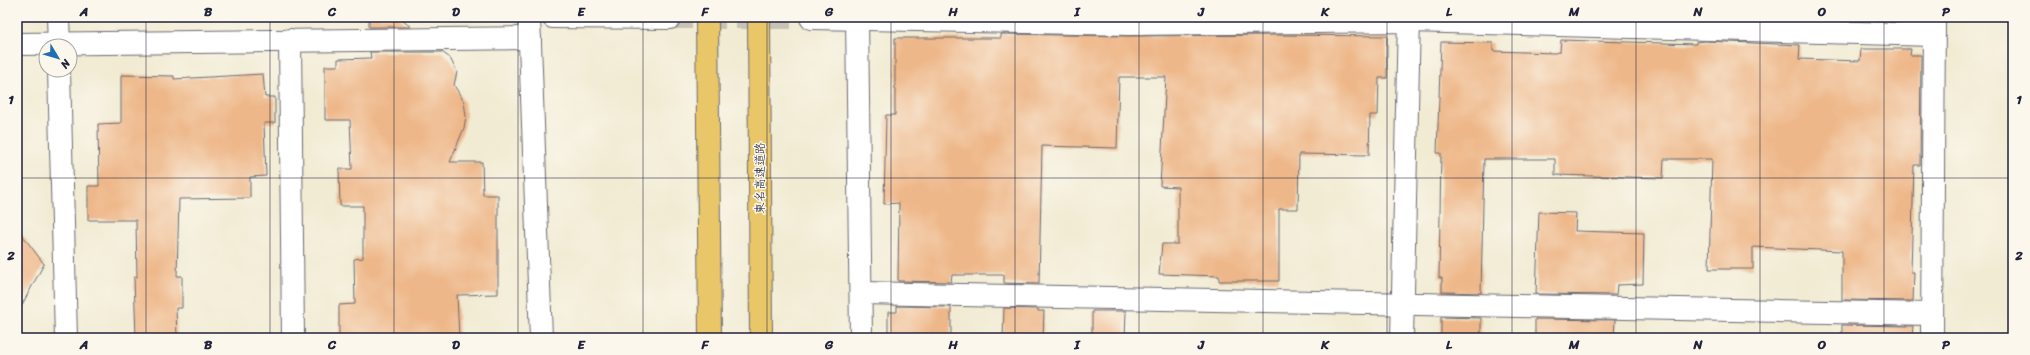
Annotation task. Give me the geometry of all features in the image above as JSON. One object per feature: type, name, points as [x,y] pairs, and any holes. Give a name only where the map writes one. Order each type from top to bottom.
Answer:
[{"type":"highway","points":[[707,17],[710,338]]},
{"type":"highway","name":"東名高速道路","points":[[759,17],[761,338]]},
{"type":"street","points":[[58,17],[59,38]]},
{"type":"street","points":[[553,17],[670,18]]},
{"type":"street","points":[[811,18],[1129,24],[1409,19],[1934,26],[1932,338]]},
{"type":"street","points":[[857,18],[862,294],[861,338]]},
{"type":"street","points":[[1402,338],[1409,19]]},
{"type":"street","points":[[78,44],[290,40],[529,27],[541,338]]},
{"type":"street","points":[[290,40],[293,338]]},
{"type":"street","points":[[17,44],[38,44]]},
{"type":"street","points":[[60,78],[66,338]]},
{"type":"street","points":[[862,294],[1932,314]]},
{"type":"building","points":[[369,17],[398,17],[411,27],[369,27]]},
{"type":"building","points":[[1001,34],[1129,36],[1387,36],[1387,78],[1379,78],[1378,115],[1370,115],[1369,155],[1299,154],[1298,209],[1279,209],[1279,281],[1219,281],[1219,276],[1159,274],[1162,244],[1178,244],[1178,187],[1160,186],[1166,77],[1119,77],[1117,148],[1042,146],[1039,284],[1004,283],[1004,275],[952,275],[951,282],[898,281],[899,203],[884,204],[886,115],[895,115],[895,38],[1001,38]]},
{"type":"building","points":[[1561,40],[1696,44],[1696,42],[1705,41],[1800,45],[1799,59],[1860,61],[1861,49],[1911,49],[1910,55],[1921,55],[1920,165],[1914,165],[1911,272],[1914,272],[1913,301],[1842,300],[1842,251],[1753,247],[1753,269],[1709,269],[1712,159],[1664,159],[1663,178],[1555,175],[1555,159],[1484,159],[1481,293],[1442,292],[1442,278],[1439,278],[1441,153],[1437,153],[1441,42],[1493,43],[1493,51],[1554,53],[1560,52]]},
{"type":"building","points":[[370,52],[442,52],[450,58],[457,72],[454,85],[464,102],[466,116],[464,128],[450,162],[482,162],[483,195],[498,195],[498,294],[457,295],[459,338],[339,338],[339,305],[355,304],[354,259],[363,258],[363,206],[340,206],[339,169],[352,169],[350,120],[325,120],[325,66],[338,66],[338,59],[371,58]]},
{"type":"building","points":[[263,74],[265,97],[275,97],[275,123],[264,123],[266,176],[250,177],[250,198],[179,199],[177,276],[182,276],[182,308],[176,308],[177,338],[136,338],[134,277],[137,277],[136,220],[88,220],[88,186],[99,186],[98,124],[121,123],[121,75],[174,76],[174,79]]},
{"type":"building","points":[[1539,212],[1576,213],[1575,231],[1644,233],[1643,284],[1617,285],[1616,295],[1536,294]]},
{"type":"building","points":[[17,228],[44,264],[17,314]]},
{"type":"building","points":[[897,306],[951,307],[951,338],[888,338],[888,312],[897,312]]},
{"type":"building","points":[[1004,308],[1038,309],[1038,311],[1044,311],[1043,338],[1003,338]]},
{"type":"building","points":[[1092,311],[1126,311],[1125,338],[1092,338]]},
{"type":"building","points":[[1441,317],[1481,318],[1481,338],[1441,338]]},
{"type":"building","points":[[1535,319],[1615,320],[1614,338],[1535,338]]},
{"type":"building","points":[[1842,325],[1913,326],[1912,338],[1842,338]]},
{"type":"tunnel","points":[[670,18],[811,18]]}]
